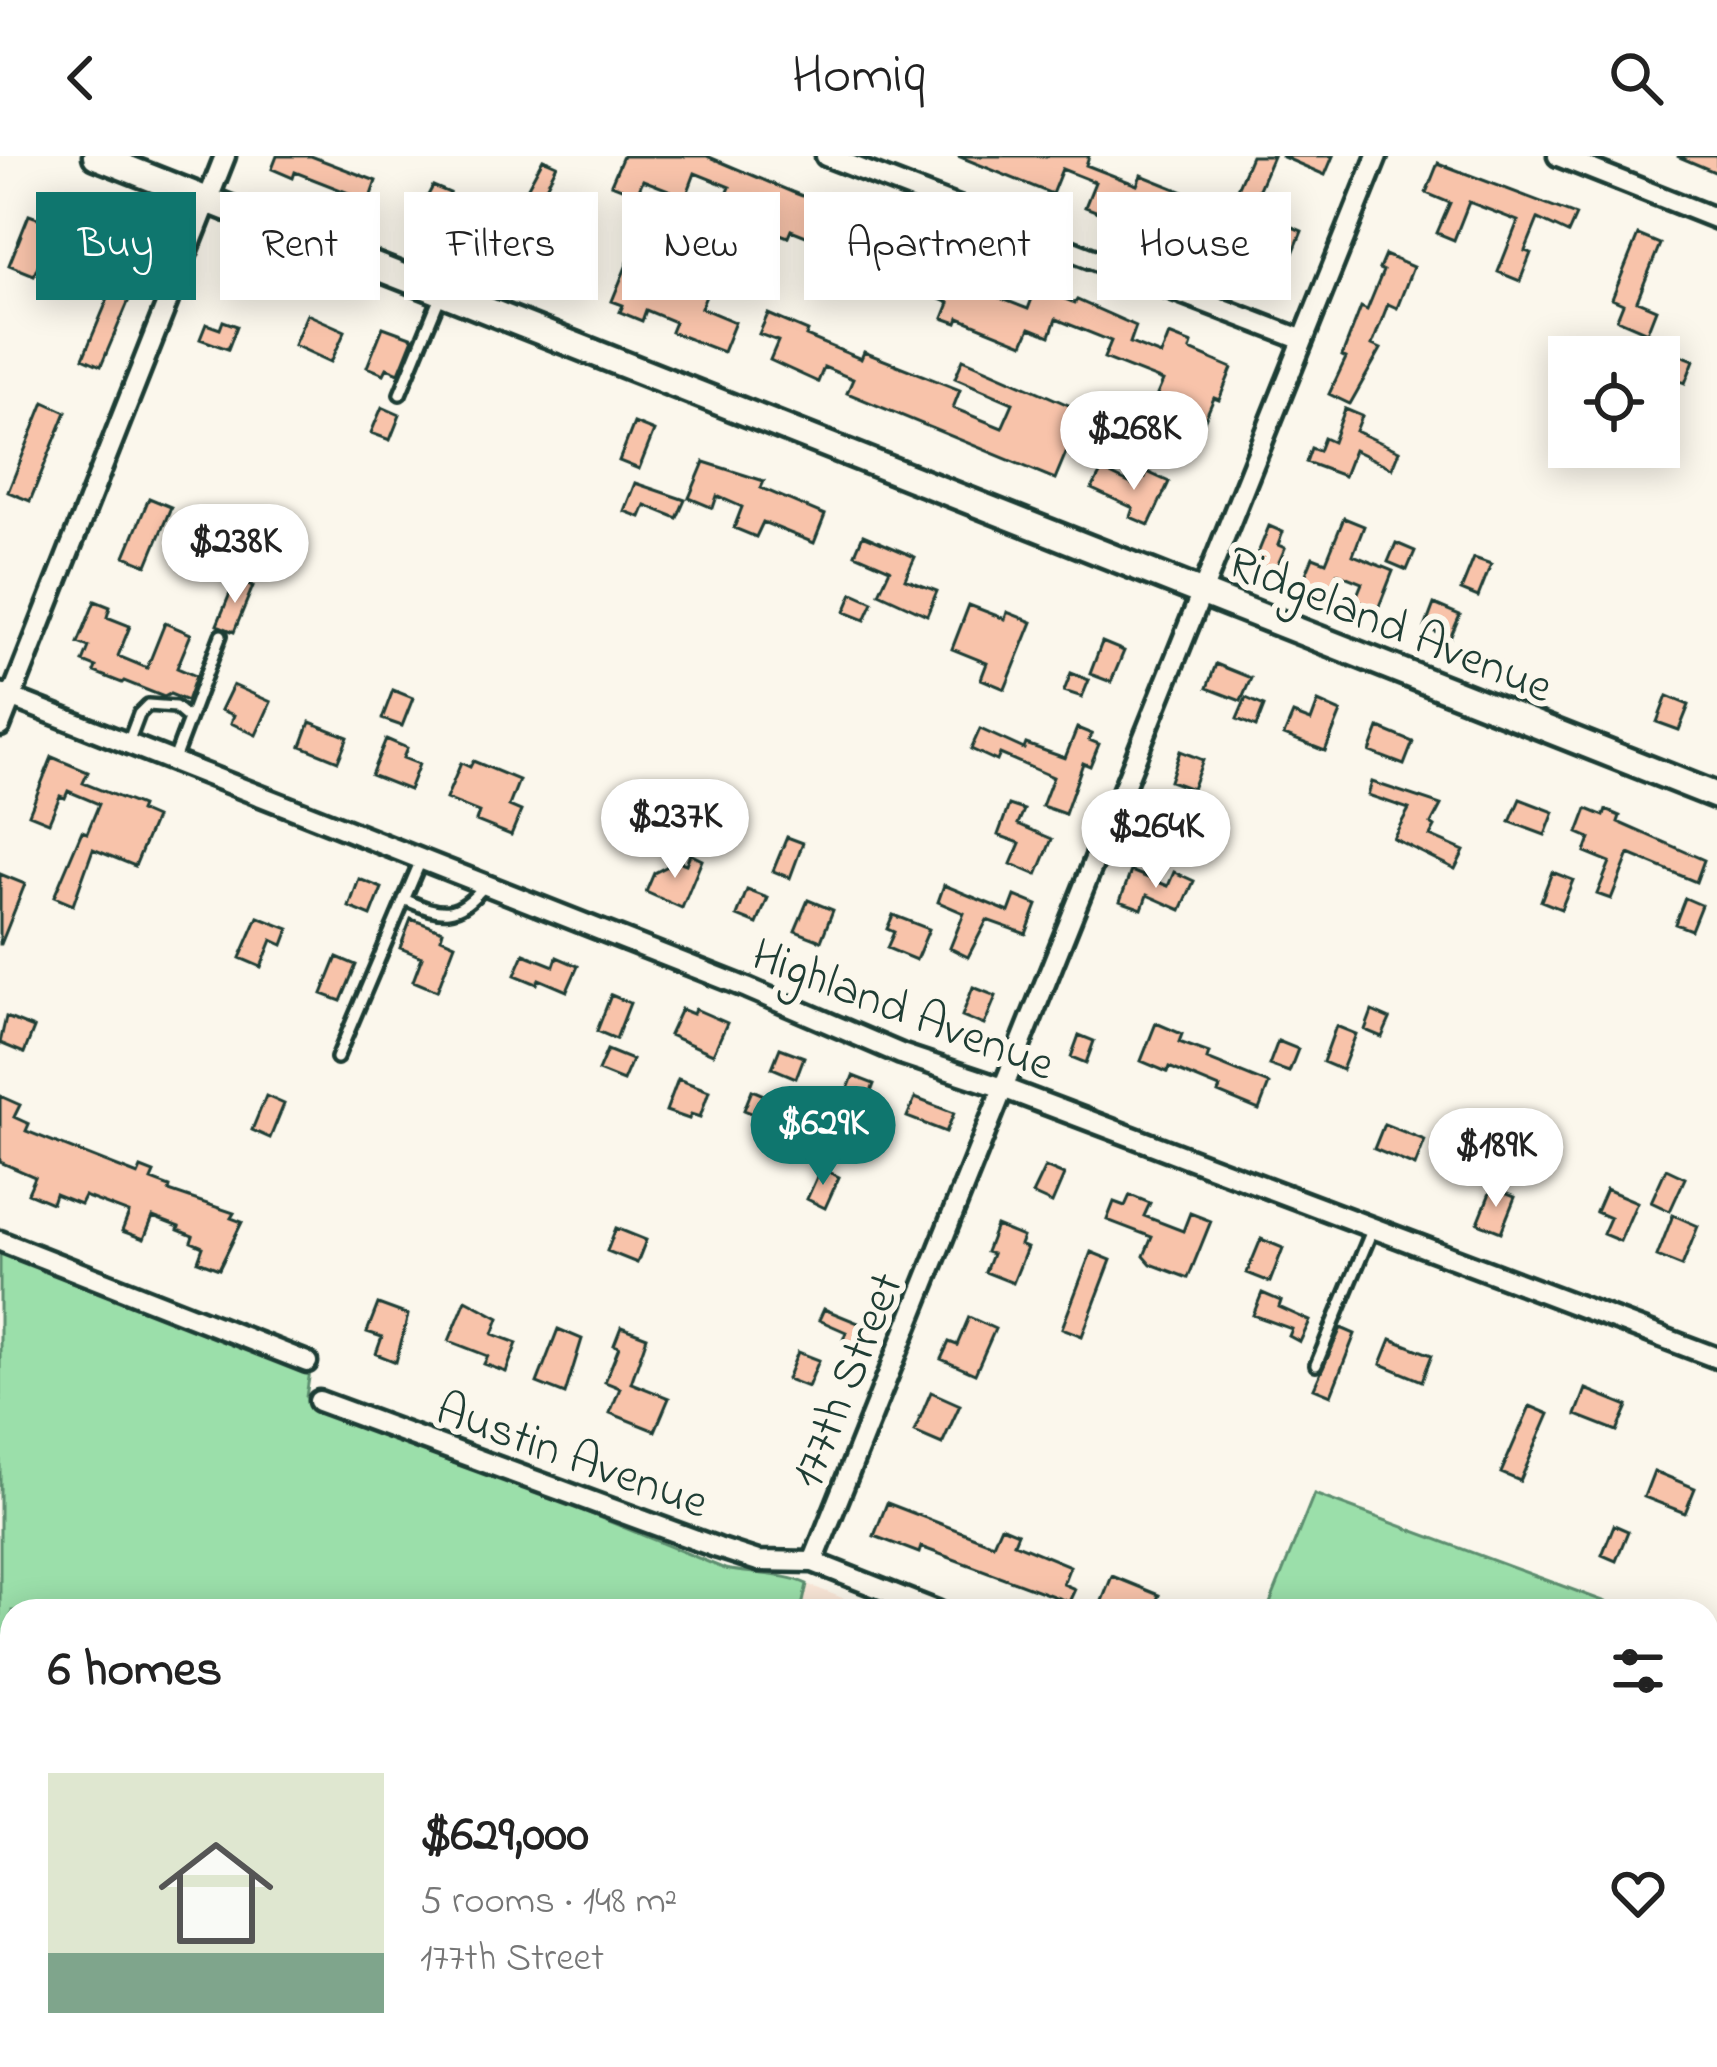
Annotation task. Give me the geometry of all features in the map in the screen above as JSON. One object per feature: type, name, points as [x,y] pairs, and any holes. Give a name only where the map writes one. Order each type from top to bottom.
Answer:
[{"type":"street","name":"Ridgeland Avenue","points":[[96,156],[404,277]]},
{"type":"street","points":[[0,726],[6,695],[225,156]]},
{"type":"street","points":[[826,156],[1303,340]]},
{"type":"street","name":"177th Street","points":[[813,1562],[1377,156]]},
{"type":"street","points":[[1558,156],[1717,219]]},
{"type":"street","name":"Ridgeland Avenue","points":[[462,300],[1717,796]]},
{"type":"street","name":"Highland Avenue","points":[[6,695],[902,1054],[1717,1358]]},
{"type":"street","points":[[0,1241],[307,1362]]},
{"type":"street","name":"Austin Avenue","points":[[320,1400],[758,1561],[813,1562],[907,1599]]},
{"type":"lane","points":[[400,394],[439,300]]},
{"type":"lane","points":[[173,762],[221,635]]},
{"type":"lane","points":[[128,744],[139,714],[148,705],[176,707],[189,719]]},
{"type":"lane","points":[[338,1058],[421,860]]},
{"type":"lane","points":[[404,899],[447,913],[460,909],[484,885]]},
{"type":"lane","points":[[1316,1365],[1373,1228]]},
{"type":"shaded area","points":[[807,1584],[845,1599],[801,1599]]},
{"type":"green space","points":[[0,1251],[310,1371],[306,1397],[725,1569],[807,1584],[804,1599],[0,1599]]},
{"type":"green space","points":[[1314,1494],[1598,1599],[1272,1599]]},
{"type":"building","points":[[277,156],[311,156],[376,181],[372,192],[346,192],[295,172],[293,178],[272,169]]},
{"type":"building","points":[[623,156],[707,156],[804,197],[804,235],[791,230],[788,237],[780,234],[780,192],[728,192],[730,187],[695,173],[688,192],[673,192],[643,180],[638,192],[611,184]]},
{"type":"building","points":[[958,156],[1089,156],[1086,165],[1137,185],[1141,175],[1183,192],[1097,192],[1097,212],[1085,207],[1095,182],[1062,169],[1053,192]]},
{"type":"building","points":[[1251,156],[1273,156],[1258,192],[1236,192]]},
{"type":"building","points":[[1281,156],[1333,156],[1325,175]]},
{"type":"building","points":[[1677,156],[1717,156],[1717,173]]},
{"type":"building","points":[[543,159],[557,165],[543,192],[525,192]]},
{"type":"building","points":[[1438,163],[1576,215],[1568,233],[1538,219],[1520,281],[1498,272],[1518,221],[1469,202],[1454,240],[1437,233],[1450,203],[1426,193]]},
{"type":"building","points":[[29,215],[36,218],[34,275],[9,265]]},
{"type":"building","points":[[1291,226],[1302,231],[1291,258]]},
{"type":"building","points":[[1638,235],[1660,244],[1637,301],[1656,309],[1647,332],[1617,319],[1623,304],[1612,299]]},
{"type":"building","points":[[1385,255],[1413,267],[1397,308],[1388,304],[1372,345],[1381,349],[1350,404],[1329,394],[1361,307],[1367,310],[1383,271],[1379,269]]},
{"type":"building","points":[[622,276],[622,300],[704,300],[701,308],[735,322],[723,352],[671,332],[675,322],[646,310],[642,321],[620,312],[623,305],[612,301]]},
{"type":"building","points":[[108,300],[129,300],[101,366],[83,358]]},
{"type":"building","points":[[942,300],[1005,300],[1028,309],[1031,300],[1077,300],[1136,326],[1130,343],[1161,355],[1169,335],[1232,368],[1202,426],[1181,417],[1186,406],[1157,395],[1163,381],[1104,358],[1111,341],[1056,319],[1050,336],[1030,328],[1023,344],[959,318],[957,323],[943,318],[949,303]]},
{"type":"building","points":[[307,314],[345,331],[331,362],[294,345]]},
{"type":"building","points":[[768,314],[861,359],[864,352],[960,390],[953,408],[1002,428],[1013,403],[955,378],[963,359],[1089,414],[1081,434],[1075,431],[1055,479],[847,393],[853,379],[824,367],[818,382],[770,360],[778,341],[759,334]]},
{"type":"building","points":[[223,321],[237,326],[228,349],[200,339],[206,324],[220,329]]},
{"type":"building","points":[[383,327],[413,338],[399,373],[387,368],[384,374],[367,367]]},
{"type":"building","points":[[1680,355],[1694,360],[1685,383],[1680,381]]},
{"type":"building","points":[[44,402],[66,412],[30,501],[8,492]]},
{"type":"building","points":[[382,407],[400,415],[390,440],[371,433]]},
{"type":"building","points":[[1345,409],[1362,416],[1356,431],[1399,451],[1392,468],[1354,450],[1344,476],[1306,462],[1311,448],[1319,451],[1324,438],[1333,442]]},
{"type":"building","points":[[634,423],[654,431],[639,469],[619,461]]},
{"type":"building","points":[[704,462],[764,481],[761,488],[825,515],[814,543],[763,522],[756,537],[734,528],[742,507],[717,496],[713,508],[689,498]]},
{"type":"building","points":[[1102,470],[1131,484],[1135,474],[1145,478],[1147,472],[1169,482],[1149,525],[1130,517],[1133,508],[1092,489]]},
{"type":"building","points":[[635,483],[685,500],[677,518],[645,505],[640,517],[624,511]]},
{"type":"building","points":[[149,498],[171,507],[147,565],[125,556]]},
{"type":"building","points":[[1344,518],[1364,526],[1353,555],[1393,571],[1378,609],[1355,600],[1362,583],[1337,573],[1330,591],[1303,581],[1313,557],[1326,562]]},
{"type":"building","points":[[1269,526],[1283,532],[1278,545],[1285,548],[1275,571],[1254,563]]},
{"type":"building","points":[[863,535],[915,557],[905,579],[937,591],[927,615],[879,593],[890,569],[855,554]]},
{"type":"building","points":[[1396,543],[1415,551],[1407,570],[1388,562]]},
{"type":"building","points":[[1474,558],[1491,564],[1478,597],[1461,590]]},
{"type":"building","points":[[236,579],[253,586],[234,632],[217,625]]},
{"type":"building","points":[[853,593],[873,602],[865,620],[845,612]]},
{"type":"building","points":[[95,601],[110,607],[107,617],[130,626],[118,656],[147,668],[165,623],[191,634],[177,668],[196,676],[187,701],[122,683],[83,662],[89,647],[78,643]]},
{"type":"building","points":[[1434,604],[1460,615],[1450,638],[1425,628]]},
{"type":"building","points":[[969,605],[1005,619],[1007,612],[1032,622],[1005,689],[981,679],[987,663],[952,649]]},
{"type":"building","points":[[1102,642],[1124,651],[1111,682],[1090,674]]},
{"type":"building","points":[[1216,664],[1251,678],[1241,701],[1207,688]]},
{"type":"building","points":[[1071,673],[1089,680],[1082,697],[1064,691]]},
{"type":"building","points":[[233,685],[271,702],[256,735],[231,723],[234,715],[221,710]]},
{"type":"building","points":[[393,690],[413,698],[402,726],[382,719]]},
{"type":"building","points":[[1667,696],[1689,705],[1679,730],[1657,722]]},
{"type":"building","points":[[1246,698],[1264,706],[1256,727],[1237,719]]},
{"type":"building","points":[[1318,702],[1341,712],[1325,751],[1284,735],[1293,714],[1311,721]]},
{"type":"building","points":[[310,722],[348,737],[338,761],[301,746]]},
{"type":"building","points":[[1077,728],[1092,734],[1089,740],[1099,744],[1090,766],[1083,763],[1065,814],[1042,806],[1053,777],[1000,754],[997,761],[971,749],[980,729],[1024,749],[1026,744],[1065,758]]},
{"type":"building","points":[[1379,728],[1413,742],[1404,765],[1370,752]]},
{"type":"building","points":[[386,739],[407,748],[403,758],[419,764],[409,790],[371,775]]},
{"type":"building","points":[[1180,751],[1203,760],[1192,789],[1170,781]]},
{"type":"building","points":[[52,757],[88,772],[83,783],[141,806],[139,811],[155,818],[135,866],[93,849],[73,905],[54,897],[99,804],[68,791],[65,798],[60,796],[49,822],[29,814]]},
{"type":"building","points":[[473,761],[519,780],[509,806],[521,811],[511,835],[476,821],[479,812],[446,799],[461,763],[470,767]]},
{"type":"building","points":[[1372,782],[1441,805],[1430,836],[1464,851],[1455,869],[1393,838],[1409,809],[1368,795]]},
{"type":"building","points":[[636,793],[654,800],[644,827],[626,820]]},
{"type":"building","points":[[1520,799],[1554,812],[1545,835],[1510,822]]},
{"type":"building","points":[[1009,805],[1024,810],[1018,824],[1052,839],[1037,875],[1011,864],[1020,843],[998,835]]},
{"type":"building","points":[[1159,808],[1182,816],[1171,846],[1148,837]]},
{"type":"building","points":[[1587,809],[1620,816],[1618,822],[1704,860],[1696,882],[1629,854],[1611,899],[1597,894],[1610,862],[1585,852],[1590,838],[1578,833]]},
{"type":"building","points":[[787,837],[803,843],[790,878],[773,871]]},
{"type":"building","points":[[690,854],[702,860],[682,908],[646,892],[654,873],[678,861],[686,864]]},
{"type":"building","points":[[1131,871],[1168,886],[1174,872],[1194,881],[1181,910],[1147,895],[1142,909],[1120,901]]},
{"type":"building","points":[[1552,872],[1573,880],[1561,909],[1541,901]]},
{"type":"building","points":[[0,874],[25,884],[1,944],[0,944]]},
{"type":"building","points":[[359,879],[382,888],[371,916],[349,907]]},
{"type":"building","points":[[944,885],[1009,912],[1015,896],[1037,905],[1026,934],[987,920],[968,957],[950,948],[964,913],[938,902]]},
{"type":"building","points":[[747,890],[768,898],[757,924],[737,916]]},
{"type":"building","points":[[1685,898],[1701,905],[1691,930],[1675,924]]},
{"type":"building","points":[[808,900],[833,910],[821,941],[795,931]]},
{"type":"building","points":[[893,915],[929,929],[916,960],[887,948],[894,932],[887,929]]},
{"type":"building","points":[[258,917],[289,929],[283,945],[272,940],[261,967],[240,958]]},
{"type":"building","points":[[411,919],[443,931],[441,938],[455,944],[437,991],[413,981],[422,957],[400,948]]},
{"type":"building","points":[[524,954],[554,966],[557,957],[578,966],[567,991],[515,975]]},
{"type":"building","points":[[337,957],[356,965],[341,1001],[322,994]]},
{"type":"building","points":[[973,987],[996,996],[984,1025],[962,1016]]},
{"type":"building","points":[[611,995],[630,1003],[616,1039],[597,1031]]},
{"type":"building","points":[[681,1009],[693,1014],[695,1009],[727,1023],[713,1054],[669,1035]]},
{"type":"building","points":[[1372,1011],[1390,1019],[1382,1037],[1365,1030]]},
{"type":"building","points":[[6,1017],[34,1028],[24,1053],[0,1043]]},
{"type":"building","points":[[1156,1023],[1182,1034],[1179,1042],[1209,1053],[1207,1059],[1269,1084],[1259,1110],[1218,1093],[1220,1088],[1141,1061]]},
{"type":"building","points":[[1336,1026],[1356,1034],[1342,1070],[1323,1062]]},
{"type":"building","points":[[1079,1035],[1094,1041],[1086,1063],[1071,1057]]},
{"type":"building","points":[[1278,1041],[1298,1049],[1289,1072],[1269,1065]]},
{"type":"building","points":[[780,1048],[804,1057],[796,1078],[772,1068]]},
{"type":"building","points":[[607,1050],[632,1060],[623,1081],[598,1071]]},
{"type":"building","points":[[853,1076],[874,1084],[861,1118],[840,1110]]},
{"type":"building","points":[[678,1079],[709,1091],[700,1117],[691,1114],[689,1119],[666,1111]]},
{"type":"building","points":[[752,1090],[771,1098],[763,1118],[744,1110]]},
{"type":"building","points":[[0,1096],[20,1105],[14,1117],[29,1124],[26,1131],[138,1175],[141,1168],[154,1173],[151,1180],[170,1187],[169,1191],[234,1213],[231,1218],[242,1222],[219,1269],[198,1261],[203,1247],[191,1242],[193,1236],[179,1227],[153,1217],[144,1239],[122,1231],[129,1213],[84,1196],[80,1204],[55,1194],[52,1203],[28,1193],[35,1177],[0,1162]]},
{"type":"building","points":[[266,1096],[284,1104],[270,1138],[252,1130]]},
{"type":"building","points":[[915,1098],[954,1113],[946,1132],[907,1117]]},
{"type":"building","points":[[1384,1124],[1425,1140],[1415,1166],[1374,1149]]},
{"type":"building","points":[[1494,1148],[1510,1152],[1503,1181],[1487,1178]]},
{"type":"building","points":[[1045,1167],[1064,1175],[1052,1203],[1032,1194]]},
{"type":"building","points":[[821,1168],[839,1177],[825,1208],[807,1199]]},
{"type":"building","points":[[1666,1169],[1685,1178],[1670,1211],[1651,1202]]},
{"type":"building","points":[[1492,1188],[1515,1197],[1501,1232],[1478,1223]]},
{"type":"building","points":[[1606,1189],[1637,1202],[1620,1241],[1603,1234],[1610,1218],[1596,1212]]},
{"type":"building","points":[[1130,1195],[1150,1203],[1144,1216],[1183,1231],[1190,1213],[1211,1221],[1188,1278],[1151,1264],[1144,1256],[1152,1237],[1107,1220],[1114,1202],[1125,1206]]},
{"type":"building","points":[[1673,1215],[1698,1226],[1682,1266],[1657,1256]]},
{"type":"building","points":[[996,1226],[1023,1237],[1020,1245],[1027,1248],[1013,1283],[985,1272],[992,1254],[986,1252]]},
{"type":"building","points":[[616,1228],[646,1240],[637,1263],[607,1251]]},
{"type":"building","points":[[1261,1239],[1283,1248],[1270,1282],[1247,1273]]},
{"type":"building","points":[[1091,1252],[1111,1260],[1082,1336],[1062,1328]]},
{"type":"building","points":[[1262,1293],[1310,1321],[1300,1342],[1289,1336],[1292,1329],[1253,1315]]},
{"type":"building","points":[[466,1300],[499,1318],[493,1334],[517,1343],[506,1372],[484,1364],[488,1356],[449,1341]]},
{"type":"building","points":[[378,1304],[408,1315],[396,1362],[376,1354],[382,1337],[367,1332]]},
{"type":"building","points":[[824,1309],[878,1331],[870,1351],[843,1340],[846,1332],[819,1320]]},
{"type":"building","points":[[969,1317],[995,1329],[975,1374],[941,1359],[949,1342],[957,1345]]},
{"type":"building","points":[[621,1327],[647,1337],[631,1383],[669,1398],[655,1431],[610,1413],[620,1388],[605,1382],[619,1347],[614,1345]]},
{"type":"building","points":[[1341,1328],[1355,1334],[1331,1395],[1314,1388]]},
{"type":"building","points":[[558,1329],[582,1339],[565,1394],[537,1383]]},
{"type":"building","points":[[1391,1339],[1432,1355],[1422,1381],[1381,1364]]},
{"type":"building","points":[[798,1352],[819,1360],[808,1387],[787,1379]]},
{"type":"building","points":[[1586,1389],[1628,1406],[1617,1431],[1576,1415]]},
{"type":"building","points":[[931,1392],[960,1405],[942,1444],[914,1432]]},
{"type":"building","points":[[1530,1406],[1549,1414],[1520,1481],[1501,1473]]},
{"type":"building","points":[[1654,1471],[1695,1488],[1685,1513],[1644,1497]]},
{"type":"building","points":[[887,1503],[993,1544],[1001,1526],[1018,1533],[1014,1543],[1070,1566],[1063,1584],[1075,1589],[1070,1599],[1061,1599],[921,1547],[919,1553],[874,1536]]},
{"type":"building","points":[[1614,1525],[1628,1531],[1616,1561],[1602,1555]]},
{"type":"building","points":[[1112,1576],[1159,1595],[1157,1599],[1103,1599]]}]
